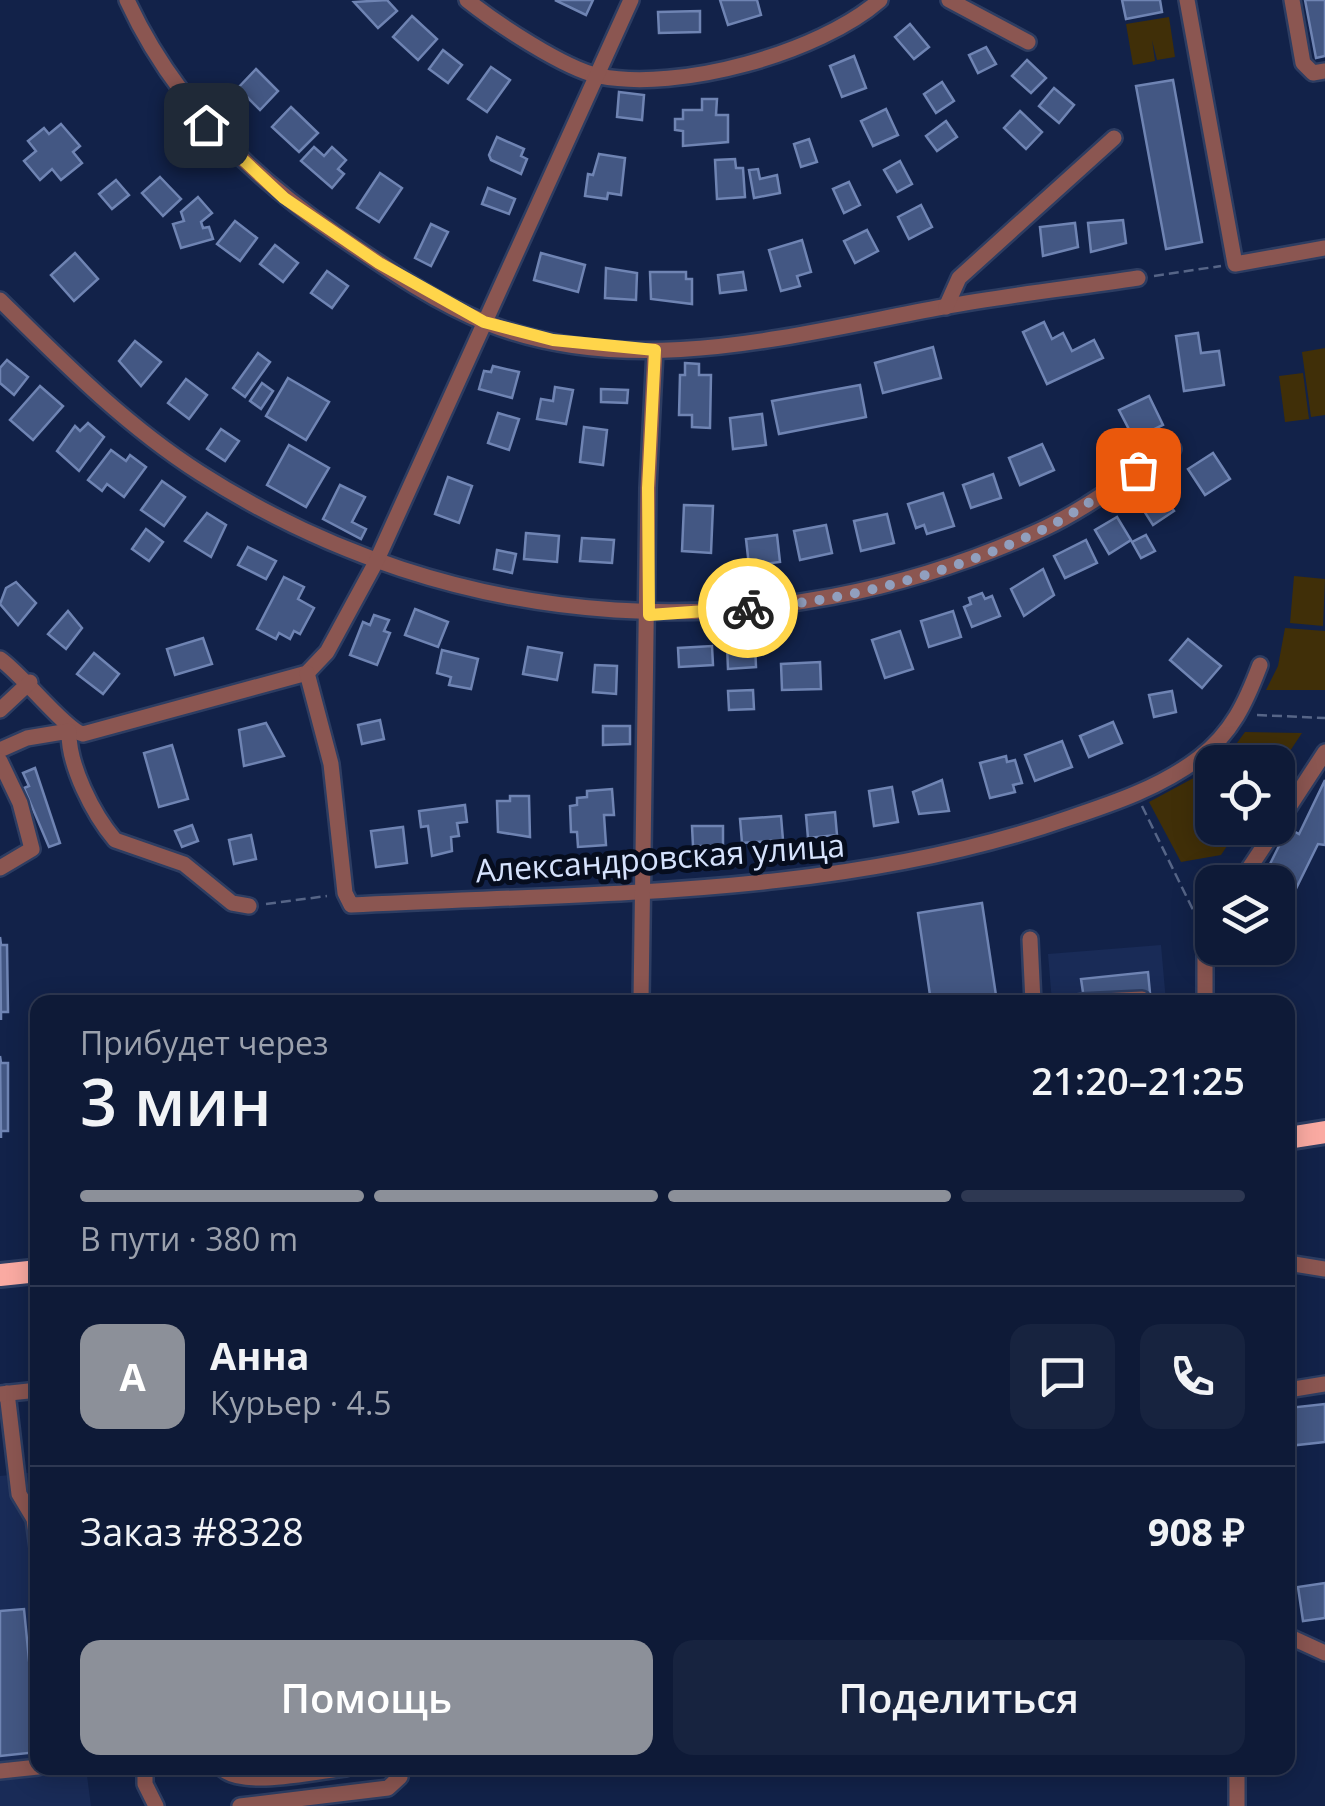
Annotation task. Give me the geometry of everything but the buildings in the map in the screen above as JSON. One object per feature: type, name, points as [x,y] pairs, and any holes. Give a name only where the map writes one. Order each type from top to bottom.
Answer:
[{"type":"highway","points":[[1295,1137],[1325,1132]]},
{"type":"highway","points":[[0,1275],[30,1272]]},
{"type":"street","points":[[127,0],[206,125],[284,198],[379,263],[484,322],[532,337],[655,350],[793,336],[946,306],[1138,278]]},
{"type":"street","points":[[466,0],[527,41],[598,76],[721,71],[785,52],[852,20],[880,0]]},
{"type":"street","points":[[0,750],[28,738],[70,731],[106,731],[307,672],[327,652],[376,562],[631,0]]},
{"type":"street","points":[[949,0],[1028,42]]},
{"type":"street","points":[[1187,0],[1231,246],[1228,265],[1325,248]]},
{"type":"street","points":[[1292,0],[1303,63],[1313,73],[1325,71]]},
{"type":"street","points":[[946,306],[959,278],[1114,138]]},
{"type":"street","points":[[0,300],[102,400],[200,472],[376,562],[504,595],[649,615],[810,602],[930,572],[1048,527],[1174,449]]},
{"type":"street","points":[[642,995],[648,488],[655,350]]},
{"type":"street","points":[[0,659],[30,682],[70,731],[69,748],[76,767],[115,840],[184,864],[232,903],[249,906]]},
{"type":"street","name":"Александровская улица","points":[[348,899],[644,892],[887,865],[1036,830],[1136,794],[1199,758],[1240,715],[1260,665]]},
{"type":"street","points":[[307,672],[331,764],[348,899]]},
{"type":"street","points":[[0,710],[30,682]]},
{"type":"street","points":[[1295,797],[1325,752]]},
{"type":"street","points":[[0,761],[20,803],[32,849],[0,868]]},
{"type":"street","points":[[1030,939],[1033,995]]},
{"type":"street","points":[[1205,993],[1207,965]]},
{"type":"street","points":[[1295,1264],[1325,1269]]},
{"type":"street","points":[[1295,1389],[1325,1384]]},
{"type":"street","points":[[30,1391],[4,1393],[18,1494],[30,1513]]},
{"type":"street","points":[[1295,1639],[1325,1653]]},
{"type":"street","points":[[0,1770],[30,1768]]},
{"type":"street","points":[[145,1775],[145,1784],[156,1806]]},
{"type":"street","points":[[231,1775],[248,1779],[284,1775]]},
{"type":"street","points":[[240,1806],[388,1788],[400,1775]]},
{"type":"street","points":[[1236,1775],[1236,1806]]},
{"type":"path","points":[[1138,278],[1228,265]]},
{"type":"path","points":[[1240,715],[1325,718]]},
{"type":"path","points":[[1136,794],[1195,904]]},
{"type":"path","points":[[249,906],[348,899]]},
{"type":"shaded area","points":[[1169,17],[1175,57],[1157,60],[1152,40],[1155,61],[1133,65],[1126,24]]},
{"type":"shaded area","points":[[1325,348],[1325,415],[1311,417],[1302,352]]},
{"type":"shaded area","points":[[1303,373],[1309,419],[1285,422],[1279,376]]},
{"type":"shaded area","points":[[1294,576],[1325,579],[1323,626],[1290,623]]},
{"type":"shaded area","points":[[1285,628],[1325,631],[1325,690],[1266,690],[1278,666]]},
{"type":"shaded area","points":[[1245,732],[1302,733],[1294,745],[1235,745]]},
{"type":"shaded area","points":[[1195,777],[1195,845],[1228,845],[1221,855],[1181,862],[1149,802]]},
{"type":"shaded area","points":[[1161,945],[1165,995],[1051,995],[1048,954]]},
{"type":"shaded area","points":[[30,1473],[30,1775],[87,1775],[91,1806],[0,1806],[0,1476]]},
{"type":"way so far","points":[[748,608],[810,602],[930,572],[1048,527],[1138,470]]},
{"type":"route","points":[[206,125],[284,198],[379,263],[484,322],[532,337],[655,350],[648,488],[649,615],[748,608]]}]
